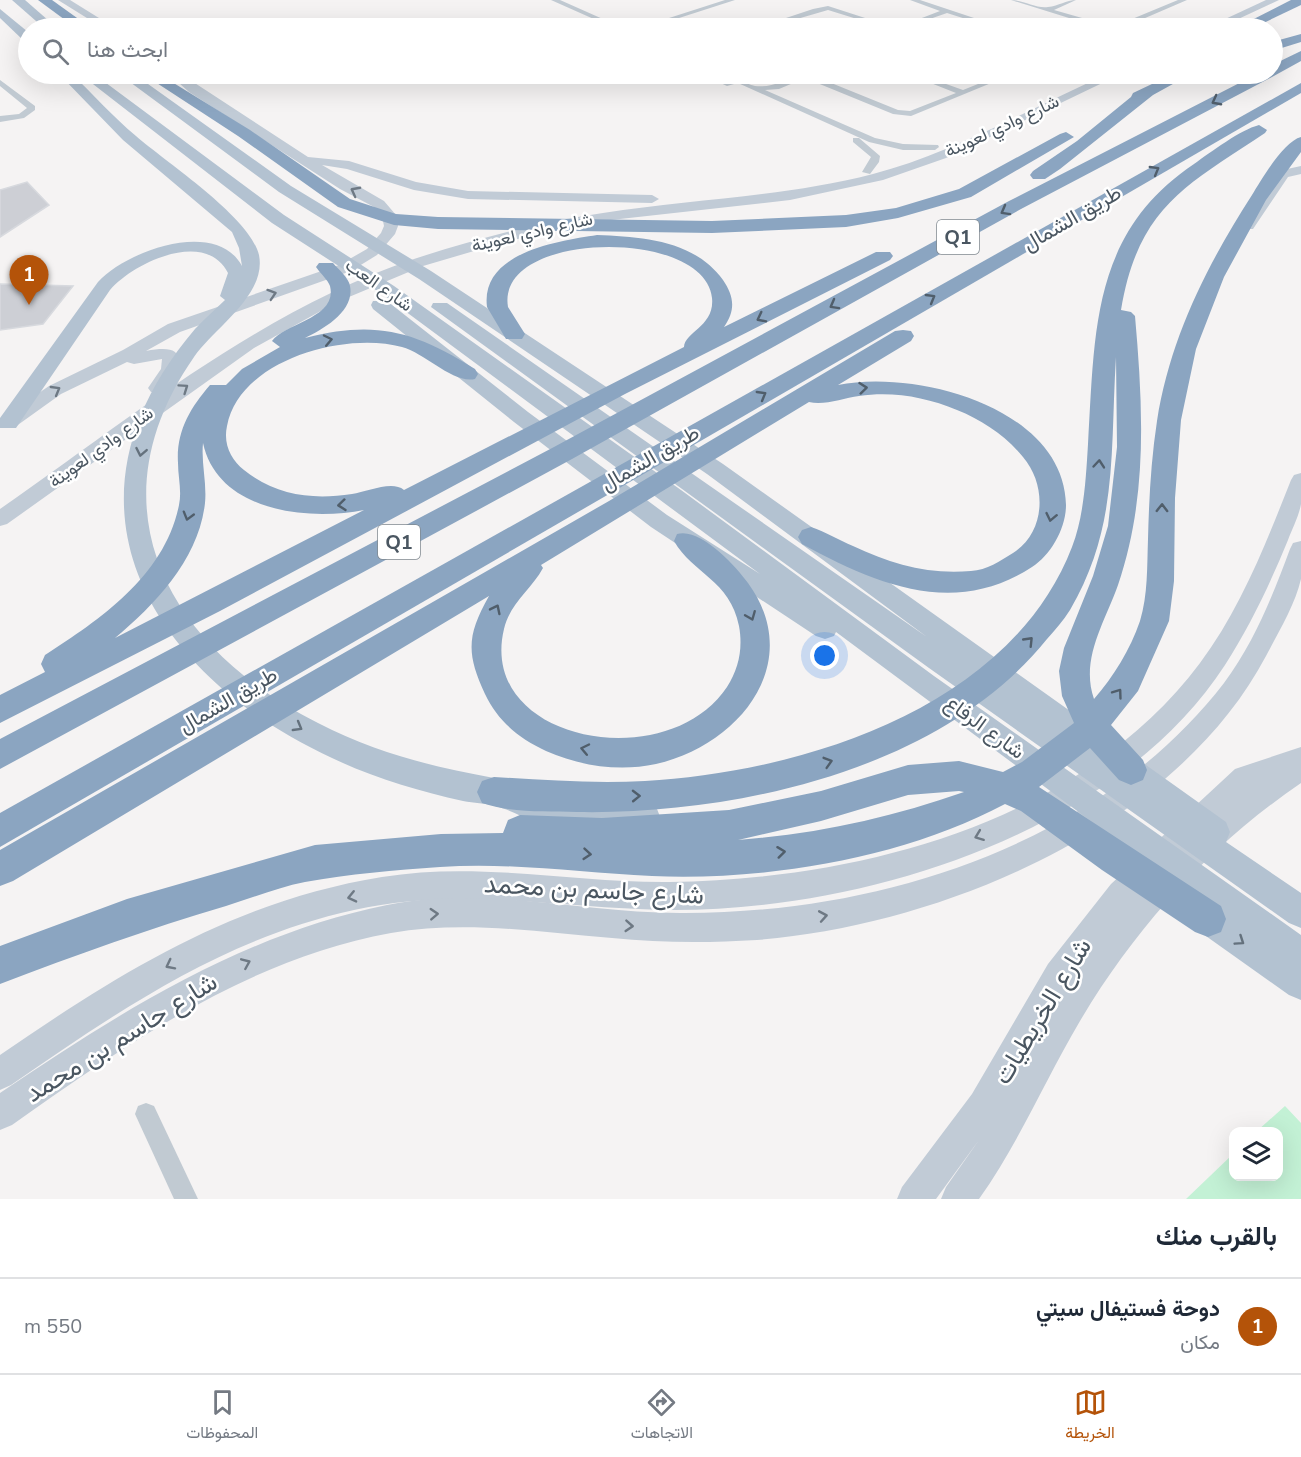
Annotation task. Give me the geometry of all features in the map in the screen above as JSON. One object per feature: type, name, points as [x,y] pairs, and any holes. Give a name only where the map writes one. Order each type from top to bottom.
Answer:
[{"type":"highway","points":[[44,0],[70,18]]},
{"type":"highway","points":[[1264,18],[1301,0]]},
{"type":"highway","points":[[1283,23],[1301,9]]},
{"type":"highway","points":[[1283,43],[1301,38]]},
{"type":"highway","points":[[1283,65],[1301,55]]},
{"type":"highway","points":[[166,84],[244,133],[344,203],[394,219],[449,224],[712,227],[810,224],[898,213],[965,193],[1150,84]]},
{"type":"highway","points":[[183,84],[193,89]]},
{"type":"highway","points":[[1100,109],[1149,84]]},
{"type":"highway","points":[[0,710],[672,361],[705,347],[1037,176],[1085,144],[1152,84]]},
{"type":"highway","points":[[1028,199],[1069,168],[1155,116],[1216,84]]},
{"type":"highway","name":"طريق الشمال","points":[[0,755],[553,459],[1028,199],[1248,84]]},
{"type":"highway","name":"طريق الشمال","points":[[0,831],[1301,87]]},
{"type":"highway","points":[[487,791],[552,796],[647,796],[731,786],[781,775],[835,760],[894,735],[939,712],[997,671],[1038,631],[1058,606],[1086,546],[1094,512],[1100,463],[1109,312],[1119,274],[1135,232],[1151,210],[1172,189],[1301,102]]},
{"type":"highway","points":[[1028,158],[1080,122]]},
{"type":"highway","points":[[298,866],[461,849],[532,850],[644,859],[708,859],[786,852],[828,845],[925,821],[1008,788],[1065,752],[1087,733],[1131,676],[1146,645],[1159,592],[1167,423],[1185,340],[1197,310],[1273,174],[1300,148]]},
{"type":"highway","points":[[0,869],[786,408],[898,339],[1024,256],[1056,227]]},
{"type":"highway","points":[[514,334],[499,312],[497,295],[508,273],[517,265],[541,252],[570,244],[596,241],[638,242],[666,249],[690,259],[710,273],[720,290],[722,309],[714,328],[672,361]]},
{"type":"highway","points":[[0,697],[86,644],[114,622],[155,579],[172,555],[188,521],[193,486],[190,441],[196,422],[205,405],[241,367],[310,327],[331,311],[341,292],[340,284],[321,258]]},
{"type":"highway","points":[[1119,274],[1126,333],[1130,435],[1127,487],[1112,561],[1075,666],[1075,684],[1080,704],[1105,743],[1131,770]]},
{"type":"highway","points":[[467,374],[425,349],[404,340],[366,336],[300,347],[266,363],[237,387],[228,398],[217,420],[215,444],[226,468],[246,486],[275,499],[321,506],[358,503],[392,495],[477,462]]},
{"type":"highway","points":[[786,408],[814,397],[869,387],[903,388],[936,394],[970,406],[1017,435],[1037,458],[1051,487],[1052,517],[1041,543],[1017,565],[1001,574],[980,579],[933,582],[892,575],[855,561],[811,537]]},
{"type":"highway","points":[[570,535],[521,575],[504,593],[489,626],[486,660],[491,680],[501,699],[513,715],[528,727],[554,740],[605,753],[650,751],[686,740],[720,718],[735,704],[750,676],[757,647],[756,630],[750,613],[728,577],[687,541]]},
{"type":"highway","points":[[0,965],[127,917],[369,846],[446,832],[505,830],[602,834],[664,831],[760,813],[923,777],[959,776],[978,779],[1033,800],[1114,858],[1208,919]]},
{"type":"main road","points":[[18,0],[40,18]]},
{"type":"main road","points":[[63,0],[93,18]]},
{"type":"main road","points":[[1221,18],[1254,0]]},
{"type":"main road","points":[[1233,18],[1266,0]]},
{"type":"main road","points":[[1233,18],[1274,0]]},
{"type":"main road","points":[[0,1],[33,18]]},
{"type":"main road","points":[[2,15],[18,30]]},
{"type":"main road","points":[[75,84],[128,137],[238,229],[247,242],[251,256],[242,282],[242,292],[221,312],[174,368],[157,399],[140,455],[135,499],[143,561],[185,635],[213,665],[254,699],[300,728],[340,749],[430,780],[487,791],[554,812],[634,819],[760,813]]},
{"type":"main road","name":"شارع العب","points":[[100,84],[269,212],[321,258]]},
{"type":"main road","name":"شارع العب","points":[[119,84],[213,153],[354,239],[388,290],[547,406],[683,490]]},
{"type":"main road","points":[[140,84],[354,239],[425,275],[715,469],[1251,857],[1301,898]]},
{"type":"main road","points":[[8,423],[55,390],[90,374],[174,328],[324,277],[360,260],[379,246],[391,226],[389,215],[384,209],[187,84]]},
{"type":"main road","name":"شارع وادي لعوينة","points":[[0,502],[207,354],[336,286],[409,257],[470,237],[521,224],[610,208],[771,190],[867,172],[935,147],[1073,84]]},
{"type":"main road","name":"شارع وادي لعوينة","points":[[0,519],[248,344],[332,299],[409,267],[468,247],[578,221],[648,210],[790,196],[878,177],[941,155],[1094,84]]},
{"type":"main road","points":[[150,121],[164,139],[211,183],[213,191]]},
{"type":"main road","points":[[128,137],[169,158],[248,218],[321,258],[388,290],[467,374],[687,541],[879,663],[928,675]]},
{"type":"main road","points":[[308,160],[349,165],[414,186],[468,195],[636,199],[698,197]]},
{"type":"main road","points":[[1236,237],[1254,220],[1283,174],[1301,170]]},
{"type":"main road","points":[[8,423],[104,286],[124,267],[158,253],[188,248],[208,248],[231,260],[242,282]]},
{"type":"main road","name":"شارع العب","points":[[388,290],[569,396],[683,490]]},
{"type":"main road","points":[[90,374],[146,355],[163,353],[171,356],[172,363],[156,390]]},
{"type":"main road","name":"شارع جاسم بن محمد","points":[[0,1074],[100,1006],[184,957],[287,916],[354,896],[408,886],[479,882],[663,896],[768,890],[894,865],[946,849],[1024,817],[1061,798],[1113,765],[1150,734],[1191,692],[1232,633],[1252,597],[1270,560],[1301,480]]},
{"type":"main road","name":"شارع الرفاع","points":[[683,490],[1301,955]]},
{"type":"main road","name":"شارع جاسم بن محمد","points":[[0,1113],[109,1038],[192,988],[259,957],[344,929],[404,917],[452,913],[679,928],[790,921],[898,899],[981,871],[1031,850],[1113,803],[1158,770],[1189,741],[1232,690],[1256,652],[1301,549]]},
{"type":"main road","name":"شارع الرفاع","points":[[928,675],[1301,912]]},
{"type":"main road","name":"شارع الخريطيات","points":[[914,1199],[984,1106],[1038,1007],[1064,968],[1121,894],[1244,777],[1301,758]]},
{"type":"main road","name":"شارع الخريطيات","points":[[958,1199],[1007,1127],[1057,1031],[1087,980],[1130,921],[1152,895],[1240,812],[1265,792],[1301,769]]},
{"type":"main road","points":[[1208,919],[1301,983]]},
{"type":"street","points":[[667,18],[719,1],[732,0]]},
{"type":"street","points":[[908,0],[964,18]]},
{"type":"street","points":[[913,0],[966,18]]},
{"type":"street","points":[[1014,0],[1071,18]]},
{"type":"street","points":[[1047,10],[1073,0]]},
{"type":"street","points":[[1141,18],[1184,0]]},
{"type":"street","points":[[671,18],[719,1]]},
{"type":"street","points":[[552,2],[583,18]]},
{"type":"street","points":[[552,2],[593,18]]},
{"type":"street","points":[[795,18],[828,8],[860,18]]},
{"type":"street","points":[[929,18],[946,12]]},
{"type":"street","points":[[0,82],[32,108],[21,116],[0,119]]},
{"type":"street","points":[[729,84],[863,140],[895,146],[935,147]]},
{"type":"street","points":[[746,84],[863,140],[876,156],[875,162],[867,172]]},
{"type":"street","points":[[753,87],[776,87],[782,84]]},
{"type":"street","points":[[829,84],[905,114],[919,113],[985,84]]},
{"type":"street","points":[[939,84],[964,93]]},
{"type":"street","points":[[774,96],[772,92],[776,87]]},
{"type":"street","points":[[146,1114],[186,1199]]},
{"type":"green space","points":[[1285,1106],[1301,1123],[1301,1199],[1186,1199],[1229,1158],[1229,1181],[1283,1181],[1283,1127],[1261,1127]]},
{"type":"building","points":[[27,182],[49,205],[0,237],[0,190]]},
{"type":"building","points":[[0,284],[73,286],[43,324],[0,330]]},
{"type":"place","name":"دوحة فستيفال سيتي","points":[[29,305]]}]
